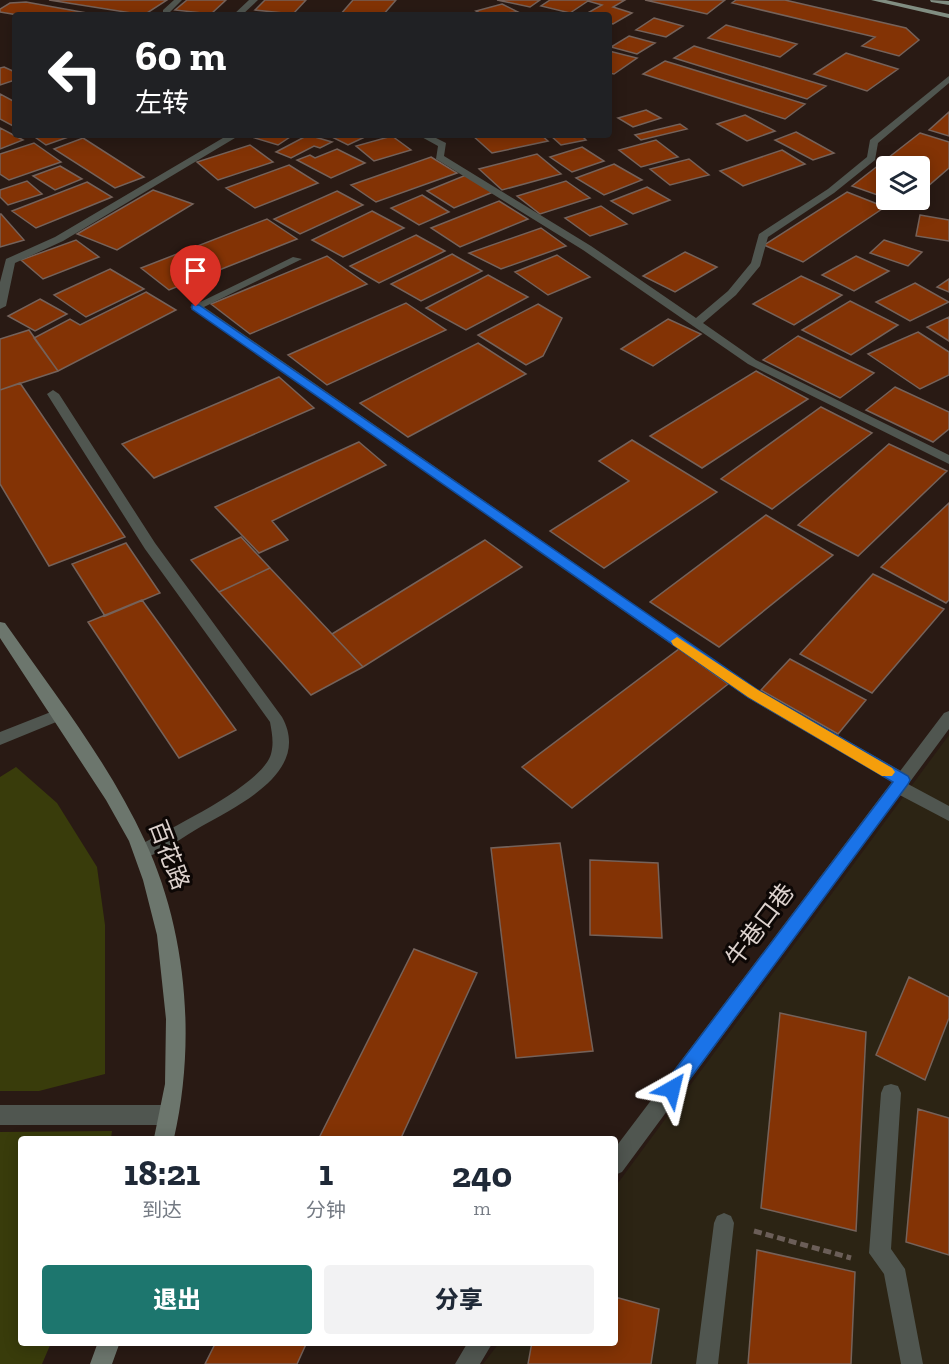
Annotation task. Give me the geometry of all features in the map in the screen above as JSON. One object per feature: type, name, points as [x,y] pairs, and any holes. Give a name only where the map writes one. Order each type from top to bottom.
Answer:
[{"type":"main road","points":[[875,0],[949,16]]},
{"type":"main road","points":[[934,0],[949,3]]},
{"type":"main road","name":"百花路","points":[[0,627],[61,714],[111,794],[142,852],[159,900],[171,954],[175,1014],[175,1078],[164,1136]]},
{"type":"main road","points":[[100,1364],[107,1346]]},
{"type":"street","points":[[166,12],[178,0]]},
{"type":"street","points":[[240,12],[254,0]]},
{"type":"street","points":[[698,322],[732,293],[756,264],[763,236],[831,190],[872,158],[873,142],[949,79]]},
{"type":"street","points":[[0,306],[10,261],[59,239],[230,138]]},
{"type":"street","points":[[429,138],[443,145],[439,157],[587,248],[698,322],[752,362],[949,460]]},
{"type":"street","points":[[297,260],[196,307],[753,694],[949,814]]},
{"type":"street","points":[[53,394],[150,546],[277,721],[281,733],[278,758],[260,783],[142,852]]},
{"type":"street","points":[[0,739],[61,714]]},
{"type":"street","name":"牛巷口巷","points":[[618,1161],[949,717]]},
{"type":"street","points":[[891,1093],[880,1253],[894,1269],[912,1364]]},
{"type":"street","points":[[0,1115],[168,1115]]},
{"type":"street","points":[[707,1364],[724,1223]]},
{"type":"street","points":[[466,1364],[479,1346]]},
{"type":"path","points":[[790,1241],[894,1269]]},
{"type":"shaded area","points":[[949,735],[949,1364],[483,1364],[497,1346],[618,1346],[618,1183]]},
{"type":"green space","points":[[16,767],[57,803],[97,867],[105,925],[105,1074],[39,1091],[0,1091],[0,777]]},
{"type":"green space","points":[[112,1131],[111,1136],[18,1136],[18,1346],[50,1346],[42,1364],[0,1364],[0,1132]]},
{"type":"building","points":[[49,0],[167,0],[149,12],[125,12]]},
{"type":"building","points":[[187,0],[226,0],[213,12],[175,10]]},
{"type":"building","points":[[265,0],[306,0],[295,12],[255,10]]},
{"type":"building","points":[[353,0],[396,0],[386,12],[343,12]]},
{"type":"building","points":[[497,0],[540,0],[530,7]]},
{"type":"building","points":[[550,0],[625,0],[613,7],[632,13],[613,24],[612,12],[589,12],[602,5],[588,1],[572,12],[541,6]]},
{"type":"building","points":[[645,0],[725,0],[707,14]]},
{"type":"building","points":[[736,0],[785,0],[906,28],[919,40],[899,56],[862,46],[875,37],[732,3]]},
{"type":"building","points":[[26,2],[81,12],[12,12],[12,14],[0,12],[0,9],[10,3]]},
{"type":"building","points":[[502,4],[518,12],[478,12],[476,11]]},
{"type":"building","points":[[654,18],[683,26],[666,37],[636,30]]},
{"type":"building","points":[[726,25],[797,44],[780,57],[708,38]]},
{"type":"building","points":[[629,36],[655,43],[637,54],[612,46]]},
{"type":"building","points":[[694,46],[826,86],[807,99],[674,58]]},
{"type":"building","points":[[612,52],[637,58],[612,74]]},
{"type":"building","points":[[846,53],[898,69],[867,91],[814,74]]},
{"type":"building","points":[[665,61],[805,104],[785,119],[643,74]]},
{"type":"building","points":[[4,67],[12,71],[12,81],[0,85],[0,68]]},
{"type":"building","points":[[0,94],[12,100],[12,125],[0,119]]},
{"type":"building","points":[[646,110],[661,118],[633,127],[618,118]]},
{"type":"building","points":[[949,112],[949,136],[929,130]]},
{"type":"building","points":[[745,115],[775,131],[747,141],[717,124]]},
{"type":"building","points":[[680,124],[687,129],[641,140],[635,135]]},
{"type":"building","points":[[0,128],[12,134],[12,138],[23,140],[0,149]]},
{"type":"building","points":[[796,132],[834,153],[813,160],[775,140]]},
{"type":"building","points":[[920,133],[949,142],[949,168],[930,184],[930,156],[890,156]]},
{"type":"building","points":[[36,138],[66,138],[46,145]]},
{"type":"building","points":[[83,138],[144,177],[115,188],[54,149]]},
{"type":"building","points":[[255,138],[288,138],[278,145]]},
{"type":"building","points":[[302,138],[318,138],[332,142],[320,148],[314,146],[291,158],[276,152]]},
{"type":"building","points":[[334,138],[363,138],[348,145]]},
{"type":"building","points":[[385,138],[395,138],[411,150],[374,161],[356,146]]},
{"type":"building","points":[[475,138],[544,138],[548,141],[492,153]]},
{"type":"building","points":[[553,138],[584,138],[586,140],[561,145]]},
{"type":"building","points":[[656,140],[678,157],[641,167],[619,150]]},
{"type":"building","points":[[34,143],[61,162],[9,180],[0,174],[0,154]]},
{"type":"building","points":[[250,145],[273,162],[218,180],[197,162]]},
{"type":"building","points":[[582,147],[604,161],[572,172],[550,157]]},
{"type":"building","points":[[337,149],[365,163],[331,178],[297,160],[310,155],[315,158]]},
{"type":"building","points":[[782,150],[805,164],[743,186],[720,171]]},
{"type":"building","points":[[537,154],[561,174],[502,190],[479,169]]},
{"type":"building","points":[[431,157],[457,173],[376,202],[351,185]]},
{"type":"building","points":[[689,159],[709,175],[670,185],[650,169]]},
{"type":"building","points":[[614,164],[642,180],[604,195],[576,178]]},
{"type":"building","points":[[289,165],[318,183],[255,208],[226,188]]},
{"type":"building","points":[[60,166],[82,179],[55,190],[33,176]]},
{"type":"building","points":[[876,167],[876,194],[852,186]]},
{"type":"building","points":[[466,175],[493,192],[454,208],[427,191]]},
{"type":"building","points":[[27,181],[42,194],[8,205],[0,197],[0,190]]},
{"type":"building","points":[[566,181],[590,198],[540,214],[517,196]]},
{"type":"building","points":[[87,182],[112,197],[36,228],[12,211]]},
{"type":"building","points":[[647,187],[670,200],[633,214],[611,201]]},
{"type":"building","points":[[153,190],[193,204],[117,250],[77,234]]},
{"type":"building","points":[[337,191],[363,205],[300,234],[274,219]]},
{"type":"building","points":[[847,192],[876,203],[876,210],[881,210],[803,262],[764,245]]},
{"type":"building","points":[[422,195],[449,212],[419,225],[391,208]]},
{"type":"building","points":[[499,201],[528,219],[460,247],[431,228]]},
{"type":"building","points":[[601,206],[627,224],[590,236],[565,218]]},
{"type":"building","points":[[372,211],[404,228],[343,257],[312,240]]},
{"type":"building","points":[[1,214],[24,240],[0,247]]},
{"type":"building","points":[[920,215],[949,220],[949,241],[916,236]]},
{"type":"building","points":[[267,219],[297,239],[169,290],[141,268]]},
{"type":"building","points":[[541,228],[566,246],[501,269],[469,253]]},
{"type":"building","points":[[416,235],[445,251],[379,283],[350,266]]},
{"type":"building","points":[[76,240],[99,257],[43,279],[21,260]]},
{"type":"building","points":[[884,240],[922,252],[908,266],[870,253]]},
{"type":"building","points":[[685,252],[717,267],[675,292],[643,276]]},
{"type":"building","points":[[452,254],[482,271],[421,301],[391,284]]},
{"type":"building","points":[[557,255],[590,277],[548,295],[515,272]]},
{"type":"building","points":[[327,256],[367,284],[250,334],[211,304]]},
{"type":"building","points":[[856,256],[889,271],[854,291],[822,275]]},
{"type":"building","points":[[110,269],[144,289],[86,317],[54,295]]},
{"type":"building","points":[[488,275],[528,297],[466,330],[426,308]]},
{"type":"building","points":[[801,276],[842,295],[794,325],[753,304]]},
{"type":"building","points":[[949,279],[949,292],[937,287]]},
{"type":"building","points":[[915,283],[949,302],[910,321],[876,302]]},
{"type":"building","points":[[146,292],[176,310],[58,371],[34,338],[70,319],[80,325]]},
{"type":"building","points":[[40,299],[67,314],[35,331],[8,316]]},
{"type":"building","points":[[850,301],[898,325],[851,355],[802,330]]},
{"type":"building","points":[[406,303],[446,330],[327,385],[288,355]]},
{"type":"building","points":[[538,304],[562,318],[543,356],[526,365],[478,335]]},
{"type":"building","points":[[949,317],[949,341],[927,327]]},
{"type":"building","points":[[668,319],[701,334],[653,366],[621,349]]},
{"type":"building","points":[[29,330],[58,371],[0,390],[0,339]]},
{"type":"building","points":[[918,332],[949,352],[949,375],[920,389],[868,354]]},
{"type":"building","points":[[798,336],[874,373],[840,398],[763,360]]},
{"type":"building","points":[[478,343],[526,374],[408,437],[360,403]]},
{"type":"building","points":[[756,371],[808,399],[702,468],[650,436]]},
{"type":"building","points":[[279,377],[314,408],[154,478],[122,444]]},
{"type":"building","points":[[20,383],[125,537],[49,566],[0,484],[0,390]]},
{"type":"building","points":[[895,387],[949,412],[949,429],[933,442],[866,410]]},
{"type":"building","points":[[821,407],[872,433],[772,509],[721,479]]},
{"type":"building","points":[[632,440],[717,492],[604,568],[550,531],[629,481],[599,461]]},
{"type":"building","points":[[359,442],[386,465],[272,521],[288,540],[259,553],[215,507]]},
{"type":"building","points":[[889,444],[947,471],[858,556],[798,525]]},
{"type":"building","points":[[949,503],[949,600],[946,603],[881,567]]},
{"type":"building","points":[[766,515],[833,555],[719,647],[650,602]]},
{"type":"building","points":[[241,537],[270,568],[219,592],[191,560]]},
{"type":"building","points":[[485,540],[522,567],[363,667],[332,634]]},
{"type":"building","points":[[126,543],[160,593],[105,616],[72,564]]},
{"type":"building","points":[[270,568],[363,667],[311,695],[219,592]]},
{"type":"building","points":[[873,574],[944,609],[872,693],[800,654]]},
{"type":"building","points":[[142,600],[236,730],[179,758],[88,622]]},
{"type":"building","points":[[679,649],[728,684],[572,808],[522,767]]},
{"type":"building","points":[[790,659],[866,700],[838,734],[761,690]]},
{"type":"building","points":[[560,843],[593,1051],[516,1058],[491,848]]},
{"type":"building","points":[[590,860],[658,863],[662,938],[590,935]]},
{"type":"building","points":[[414,949],[477,973],[402,1136],[320,1136]]},
{"type":"building","points":[[909,977],[949,997],[949,1018],[925,1080],[876,1055]]},
{"type":"building","points":[[780,1013],[866,1032],[856,1231],[761,1208]]},
{"type":"building","points":[[918,1109],[949,1118],[949,1255],[906,1242]]},
{"type":"building","points":[[757,1250],[855,1272],[851,1364],[748,1364]]},
{"type":"building","points":[[618,1298],[659,1309],[651,1364],[528,1364],[531,1346],[618,1346]]},
{"type":"building","points":[[214,1346],[305,1346],[297,1364],[205,1364]]},
{"type":"slow traffic","points":[[677,641],[753,694],[887,772]]},
{"type":"route","points":[[196,307],[753,694],[902,780],[672,1089]]}]
